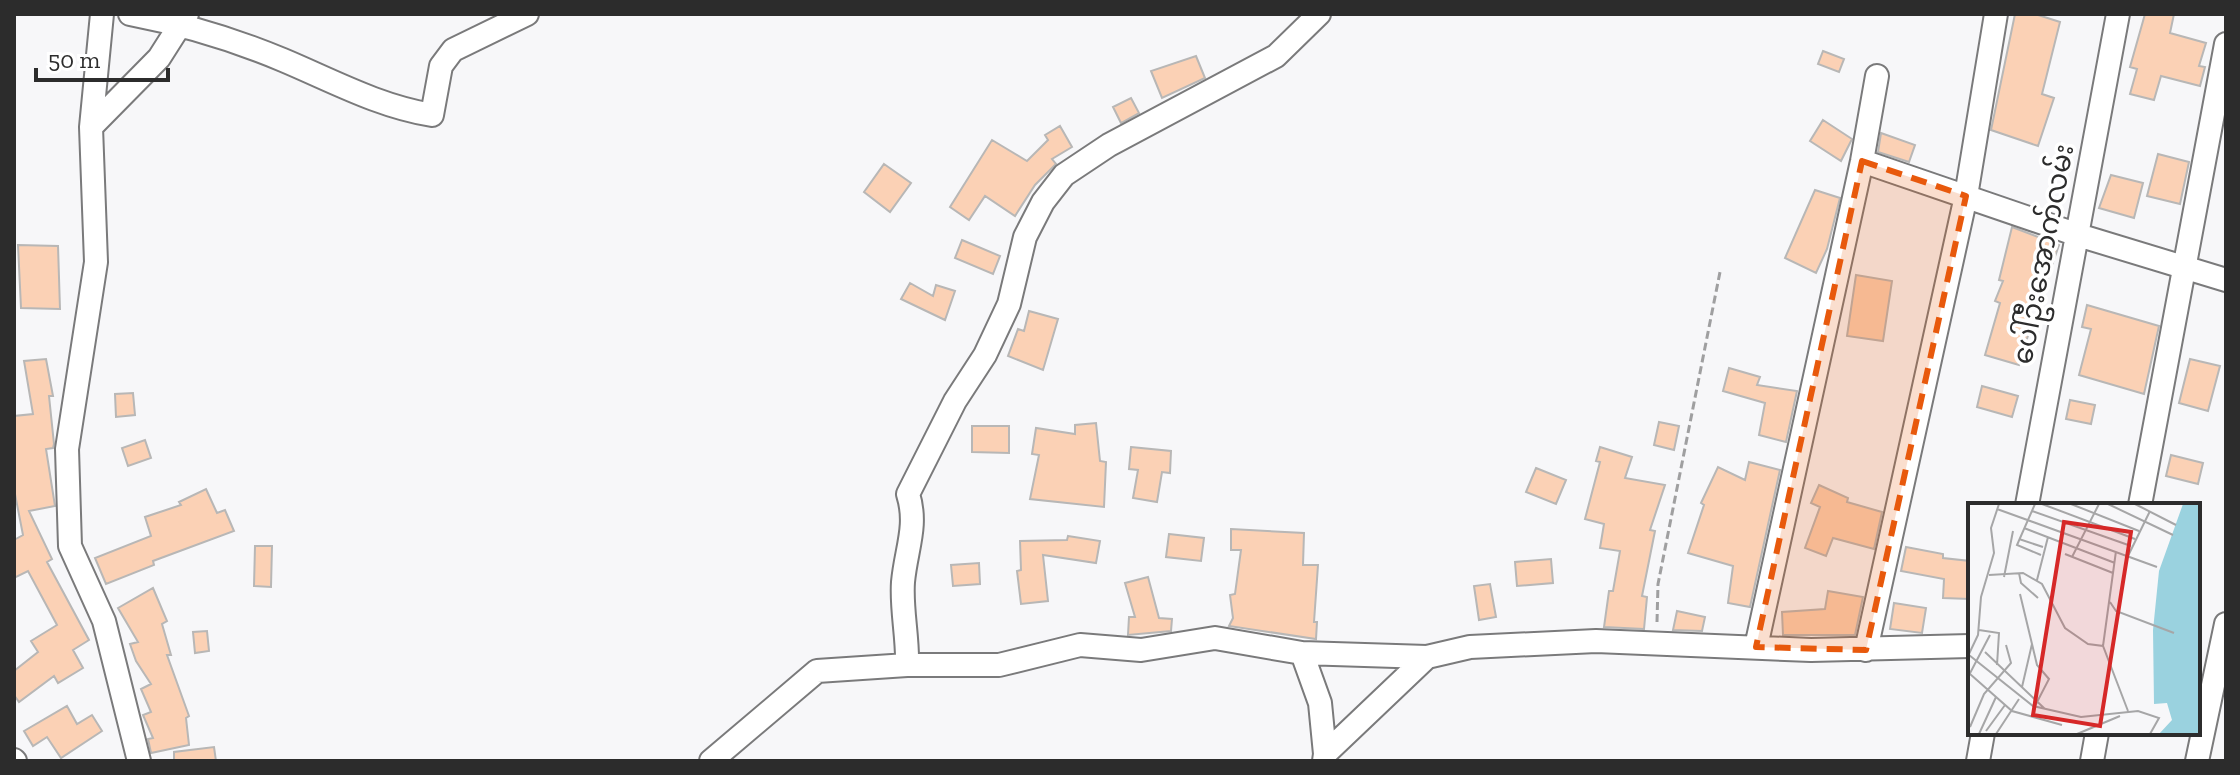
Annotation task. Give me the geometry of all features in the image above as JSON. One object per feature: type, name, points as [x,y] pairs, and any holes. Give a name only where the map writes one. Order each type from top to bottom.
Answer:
[{"type":"street","points":[[102,14],[91,127],[96,262],[67,449],[70,546],[104,621],[139,761]]},
{"type":"street","points":[[130,14],[184,19],[396,109],[432,115],[441,66],[453,50],[527,14]]},
{"type":"street","points":[[907,665],[903,584],[915,517],[908,494],[955,401],[985,355],[1009,304],[1025,237],[1043,202],[1064,175],[1109,145],[1276,56],[1319,14]]},
{"type":"street","points":[[1866,650],[1966,196],[1996,14]]},
{"type":"street","name":"ပေါ်ဦးအောက်လမ်း","points":[[2027,503],[2118,14]]},
{"type":"street","points":[[91,127],[159,58],[184,19]]},
{"type":"street","points":[[2140,503],[2226,44]]},
{"type":"street","points":[[1756,647],[1862,161],[1877,76]]},
{"type":"street","points":[[1862,161],[2184,270],[2226,280]]},
{"type":"street","points":[[2197,761],[2226,624]]},
{"type":"street","points":[[711,761],[817,671],[907,665],[999,665],[1080,645],[1141,650],[1215,638],[1302,653],[1427,657],[1470,647],[1657,642],[1866,650],[1968,646]]},
{"type":"street","points":[[1302,653],[1320,703],[1325,758]]},
{"type":"street","points":[[1325,758],[1427,657]]},
{"type":"street","points":[[1978,761],[1983,735]]},
{"type":"street","points":[[2092,761],[2097,735]]},
{"type":"path","points":[[1657,642],[1658,584],[1720,272]]},
{"type":"highlighted area","points":[[1862,161],[1966,196],[1866,650],[1756,647]]},
{"type":"building","points":[[2015,14],[2035,14],[2060,22],[2042,94],[2054,98],[2038,146],[1991,130]]},
{"type":"building","points":[[2145,14],[2174,14],[2170,33],[2206,43],[2199,66],[2205,67],[2200,86],[2161,76],[2154,100],[2130,94],[2137,69],[2130,67]]},
{"type":"building","points":[[1823,51],[1844,59],[1839,72],[1818,64]]},
{"type":"building","points":[[1196,56],[1205,78],[1162,98],[1151,71]]},
{"type":"building","points":[[1131,98],[1139,113],[1121,123],[1113,107]]},
{"type":"building","points":[[1823,120],[1852,139],[1841,161],[1810,141]]},
{"type":"building","points":[[1060,126],[1072,147],[1052,159],[1056,164],[1035,185],[1015,216],[985,196],[969,220],[950,207],[992,140],[1027,161],[1048,140],[1045,135]]},
{"type":"building","points":[[1881,133],[1915,145],[1909,162],[1878,152]]},
{"type":"building","points":[[2158,154],[2189,162],[2180,204],[2147,196]]},
{"type":"building","points":[[884,164],[911,183],[890,212],[864,192]]},
{"type":"building","points":[[2111,175],[2143,183],[2134,218],[2099,208]]},
{"type":"building","points":[[1815,190],[1840,198],[1827,249],[1816,273],[1785,258]]},
{"type":"building","points":[[2012,227],[2059,245],[2042,294],[2037,292],[2024,327],[2030,329],[2019,365],[1985,355],[2000,303],[1995,301],[2003,281],[1999,280]]},
{"type":"building","points":[[962,240],[1000,256],[993,274],[955,258]]},
{"type":"building","points":[[18,245],[58,246],[60,309],[21,308]]},
{"type":"building","points":[[1856,275],[1892,281],[1883,341],[1847,336]]},
{"type":"building","points":[[910,283],[933,296],[936,285],[955,291],[945,320],[901,299]]},
{"type":"building","points":[[2087,305],[2159,326],[2144,394],[2079,375],[2091,329],[2082,327]]},
{"type":"building","points":[[1029,311],[1058,319],[1043,370],[1008,356],[1018,329],[1024,331]]},
{"type":"building","points":[[46,359],[53,396],[49,396],[54,444],[53,448],[46,449],[55,506],[29,511],[52,559],[47,562],[89,640],[73,650],[83,668],[58,683],[54,676],[19,702],[14,695],[14,671],[38,652],[31,641],[57,625],[28,571],[14,578],[14,540],[23,535],[14,489],[14,416],[33,414],[24,361]]},
{"type":"building","points":[[2190,359],[2220,366],[2208,411],[2179,403]]},
{"type":"building","points":[[1729,368],[1760,377],[1757,385],[1797,391],[1786,442],[1759,435],[1765,403],[1723,391]]},
{"type":"building","points":[[1982,386],[2018,396],[2012,417],[1977,407]]},
{"type":"building","points":[[133,393],[135,415],[116,417],[115,394]]},
{"type":"building","points":[[2070,400],[2095,405],[2091,424],[2066,419]]},
{"type":"building","points":[[1659,422],[1679,426],[1674,450],[1654,445]]},
{"type":"building","points":[[1096,423],[1100,461],[1106,462],[1104,507],[1030,499],[1039,455],[1032,454],[1036,428],[1075,434],[1075,425]]},
{"type":"building","points":[[972,426],[1009,426],[1009,453],[972,452]]},
{"type":"building","points":[[145,440],[151,458],[128,466],[122,448]]},
{"type":"building","points":[[1131,447],[1171,451],[1170,473],[1162,472],[1157,502],[1133,498],[1138,470],[1129,469]]},
{"type":"building","points":[[1600,447],[1632,457],[1625,478],[1665,485],[1650,530],[1655,531],[1642,596],[1647,597],[1644,629],[1604,627],[1609,591],[1613,591],[1620,551],[1600,548],[1604,524],[1585,519],[1600,462],[1596,461]]},
{"type":"building","points":[[2171,455],[2203,463],[2198,484],[2166,476]]},
{"type":"building","points":[[1749,462],[1780,470],[1750,607],[1728,603],[1733,566],[1688,553],[1704,505],[1701,503],[1718,467],[1745,480]]},
{"type":"building","points":[[1536,468],[1566,480],[1556,504],[1526,492]]},
{"type":"building","points":[[1819,485],[1848,498],[1847,502],[1882,512],[1874,549],[1833,538],[1826,556],[1805,548],[1820,507],[1811,503]]},
{"type":"building","points":[[206,489],[217,513],[225,510],[234,531],[153,561],[154,565],[106,584],[95,558],[151,536],[145,517],[181,505],[179,502]]},
{"type":"building","points":[[1231,529],[1304,533],[1303,565],[1318,565],[1314,622],[1317,622],[1316,639],[1229,626],[1233,618],[1230,595],[1235,594],[1241,550],[1231,550]]},
{"type":"building","points":[[1169,534],[1204,538],[1201,561],[1166,557]]},
{"type":"building","points":[[1068,536],[1100,541],[1096,563],[1043,555],[1048,601],[1021,604],[1017,571],[1021,570],[1020,541],[1067,540]]},
{"type":"building","points":[[255,546],[272,546],[271,587],[254,586]]},
{"type":"building","points":[[1906,547],[1943,554],[1943,558],[1968,561],[1968,599],[1943,598],[1944,579],[1901,571]]},
{"type":"building","points":[[1551,559],[1553,583],[1517,586],[1515,562]]},
{"type":"building","points":[[979,563],[980,584],[953,586],[951,565]]},
{"type":"building","points":[[1148,577],[1159,618],[1172,619],[1171,631],[1128,635],[1129,617],[1135,617],[1125,583]]},
{"type":"building","points":[[1490,584],[1496,617],[1479,620],[1474,586]]},
{"type":"building","points":[[153,588],[167,621],[162,624],[171,655],[167,655],[189,716],[186,718],[189,745],[151,753],[148,739],[153,738],[143,715],[151,712],[141,689],[151,684],[136,661],[130,644],[138,642],[118,608]]},
{"type":"building","points":[[1828,591],[1863,597],[1855,635],[1783,635],[1782,612],[1825,609]]},
{"type":"building","points":[[1894,603],[1926,608],[1922,633],[1890,629]]},
{"type":"building","points":[[1677,611],[1705,617],[1702,631],[1673,630]]},
{"type":"building","points":[[207,631],[209,651],[195,653],[193,632]]},
{"type":"building","points":[[67,706],[77,724],[92,715],[102,731],[61,758],[47,737],[33,746],[24,731]]},
{"type":"building","points":[[214,747],[216,761],[174,761],[174,752]]}]
